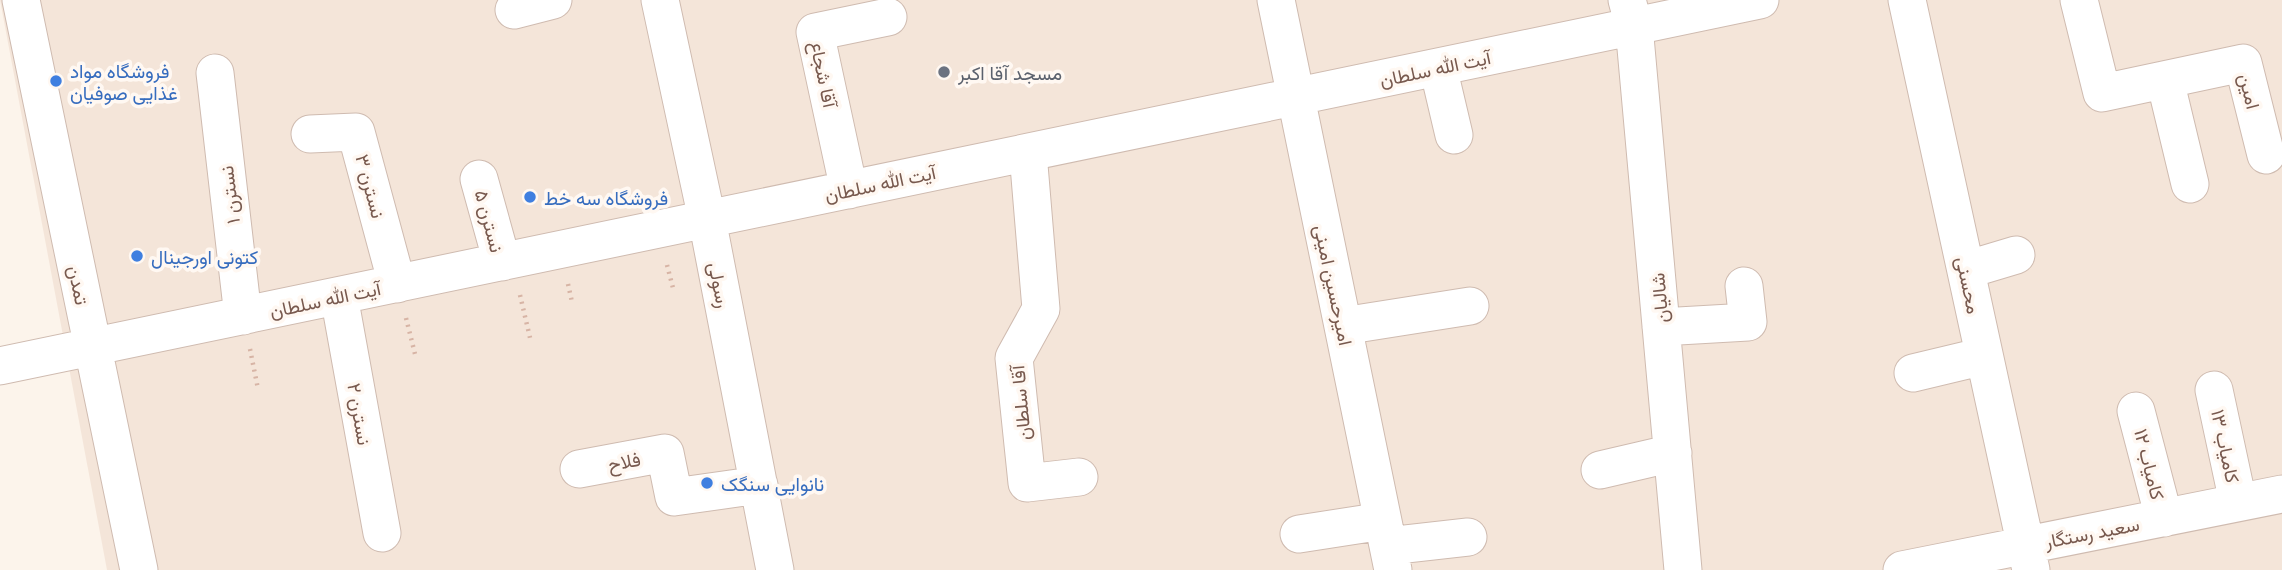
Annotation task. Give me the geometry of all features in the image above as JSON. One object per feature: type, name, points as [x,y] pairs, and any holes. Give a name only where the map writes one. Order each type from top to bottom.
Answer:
[{"type":"street","name":"تمدن","points":[[21,0],[139,570]]},
{"type":"street","points":[[514,10],[553,0]]},
{"type":"street","name":"رسولی","points":[[660,0],[707,219],[775,570]]},
{"type":"street","name":"امیرحسین امینی","points":[[1276,0],[1388,546]]},
{"type":"street","name":"آیت الله سلطان","points":[[0,366],[1438,67],[1630,13],[1760,0]]},
{"type":"street","name":"محسنی","points":[[1907,0],[2028,558]]},
{"type":"street","name":"امین","points":[[2079,0],[2102,93],[2243,63],[2266,155]]},
{"type":"street","name":"شالیان","points":[[1630,13],[1684,570]]},
{"type":"street","name":"آقا شجاع","points":[[849,190],[814,32],[888,17]]},
{"type":"street","points":[[1438,67],[1454,135]]},
{"type":"street","name":"نسترن ۱","points":[[215,73],[243,316]]},
{"type":"street","points":[[2165,80],[2190,184]]},
{"type":"street","name":"نسترن ۳","points":[[310,134],[356,132],[397,284]]},
{"type":"street","name":"آقا سلطان","points":[[1028,153],[1041,309],[1014,358],[1027,483],[1079,477]]},
{"type":"street","name":"نسترن ۵","points":[[479,179],[507,261]]},
{"type":"street","points":[[1966,270],[2016,255]]},
{"type":"street","points":[[1661,327],[1748,322],[1744,286]]},
{"type":"street","name":"نسترن ۲","points":[[339,296],[382,533]]},
{"type":"street","points":[[1343,326],[1470,306]]},
{"type":"street","points":[[1913,373],[1984,356]]},
{"type":"street","name":"کامیاب ۱۳","points":[[2214,390],[2238,502]]},
{"type":"street","name":"کامیاب ۱۲","points":[[2136,411],[2164,518]]},
{"type":"street","name":"فلاح","points":[[579,469],[665,453],[674,497],[759,485]]},
{"type":"street","points":[[1600,470],[1672,453]]},
{"type":"street","name":"سعید رستگار","points":[[1904,570],[2028,558],[2164,518],[2282,494]]},
{"type":"street","points":[[1298,534],[1388,546],[1468,537]]},
{"type":"path","points":[[507,261],[531,342]]},
{"type":"shaded area","points":[[0,0],[2282,0],[2282,570],[107,570]]},
{"type":"place","name":"مسجد آقا اکبر","points":[[944,72]]},
{"type":"place","name":"فروشگاه مواد غذایی صوفیان","points":[[56,81]]},
{"type":"place","name":"فروشگاه سه خط","points":[[530,197]]},
{"type":"place","name":"کتونی اورجینال","points":[[137,256]]},
{"type":"place","name":"نانوایی سنگک","points":[[707,483]]}]
